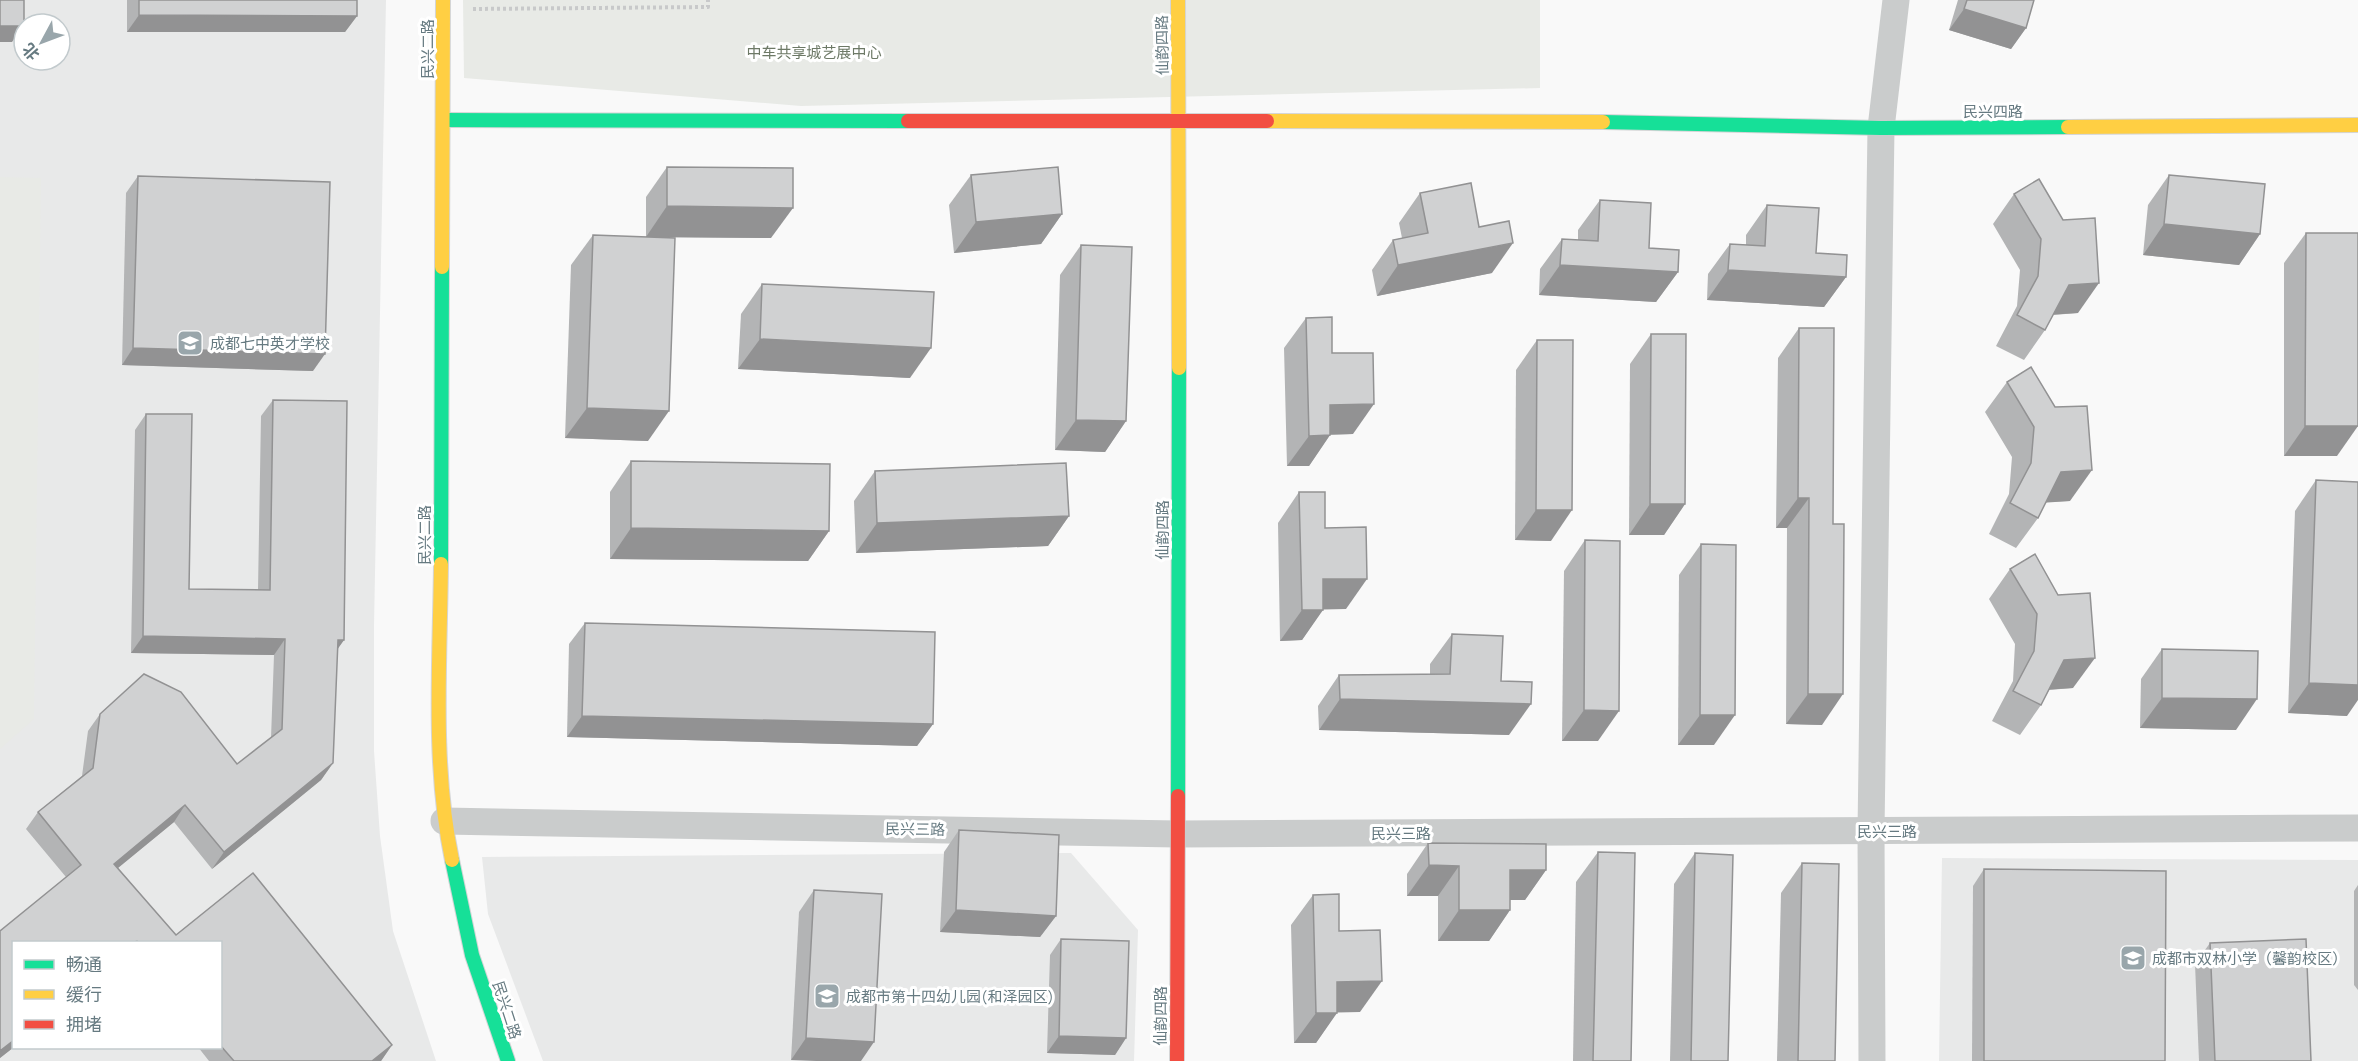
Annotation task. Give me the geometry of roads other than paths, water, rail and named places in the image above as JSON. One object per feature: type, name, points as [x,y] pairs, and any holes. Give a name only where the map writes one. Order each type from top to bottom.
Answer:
[{"type":"street","name":"民兴二路","points":[[443,0],[440,724],[444,821],[472,955],[508,1061]]},
{"type":"street","name":"仙韵四路","points":[[1177,1061],[1180,121],[1178,0]]},
{"type":"street","points":[[1872,1061],[1871,831],[1881,128],[1896,0]]},
{"type":"street","name":"民兴四路","points":[[443,120],[1629,122],[1881,128],[2358,125]]},
{"type":"street","name":"民兴三路","points":[[444,821],[1177,834],[2358,828]]},
{"type":"place","name":"成都七中英才学校","points":[[190,343]]},
{"type":"place","name":"成都市双林小学（馨韵校区）","points":[[2133,958]]},
{"type":"place","name":"成都市第十四幼儿园(和泽园区)","points":[[827,996]]},
{"type":"park label","name":"中车共享城艺展中心","points":[[814,52]]}]
